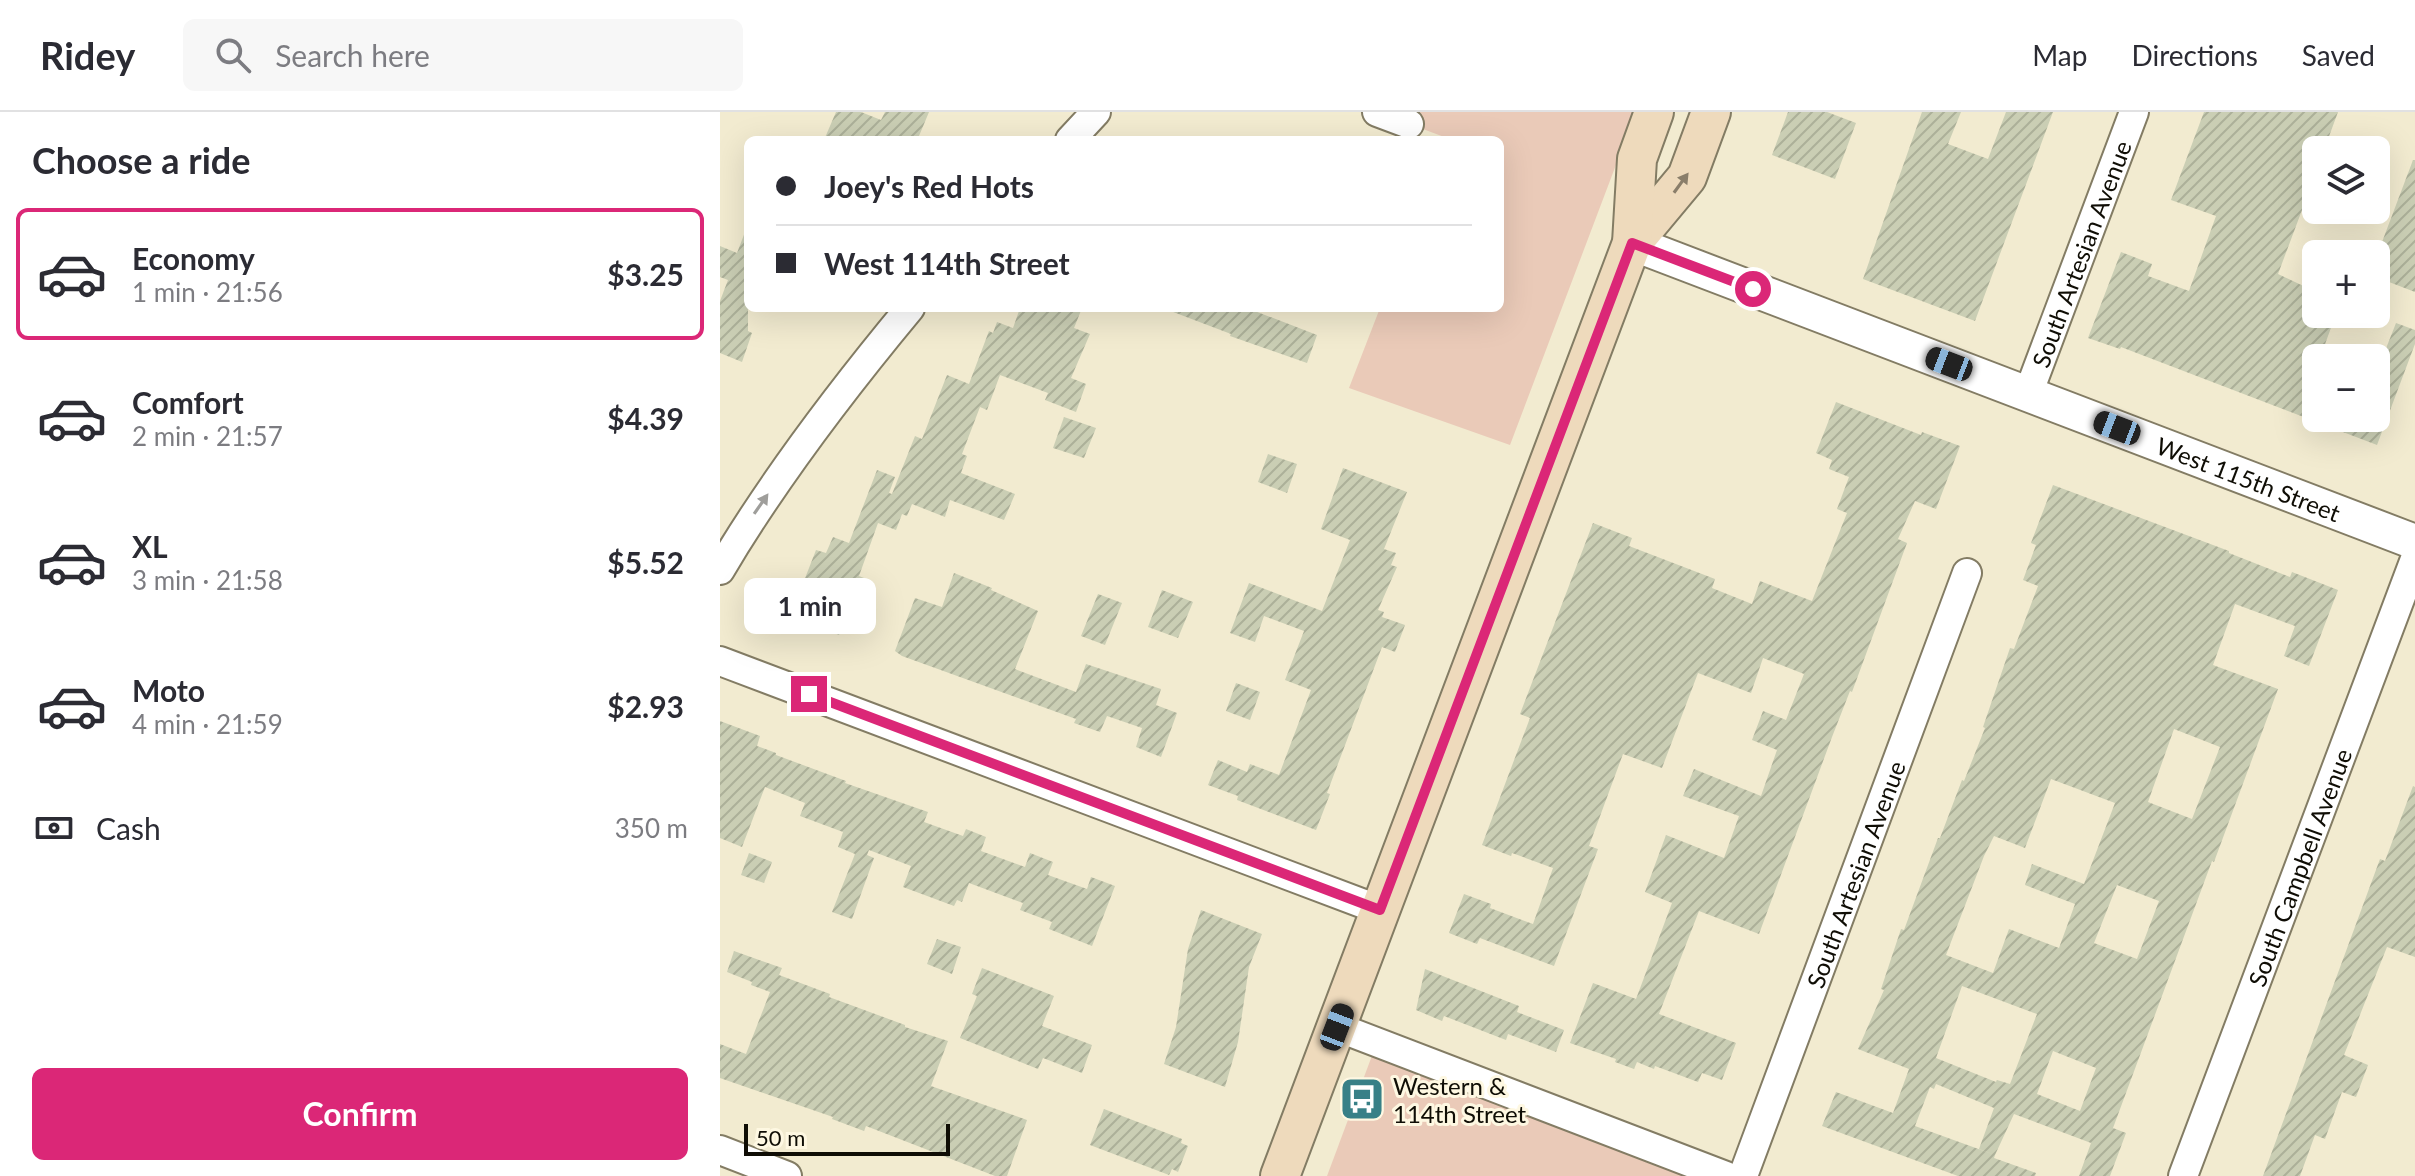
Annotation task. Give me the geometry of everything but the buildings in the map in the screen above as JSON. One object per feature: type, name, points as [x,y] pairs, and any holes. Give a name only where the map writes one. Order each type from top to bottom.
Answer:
[{"type":"main road","points":[[1280,1176],[1632,243],[1637,159],[1654,112]]},
{"type":"main road","points":[[1632,243],[1687,177],[1711,112]]},
{"type":"street","points":[[1074,136],[1096,112]]},
{"type":"street","points":[[1377,112],[1409,124]]},
{"type":"street","name":"South Artesian Avenue","points":[[2028,394],[2134,112]]},
{"type":"street","name":"West 115th Street","points":[[1632,243],[2415,542]]},
{"type":"street","points":[[720,570],[744,529],[821,419],[907,312]]},
{"type":"street","name":"South Campbell Avenue","points":[[2183,1176],[2415,559]]},
{"type":"street","name":"South Artesian Avenue","points":[[1743,1176],[1967,573]]},
{"type":"street","points":[[720,661],[1380,910]]},
{"type":"street","points":[[1337,1027],[1726,1176]]},
{"type":"street","points":[[720,1150],[787,1176]]},
{"type":"shaded area","points":[[1377,112],[1636,112],[1510,445],[1349,388],[1378,312],[1504,312],[1504,136],[1442,136]]},
{"type":"shaded area","points":[[1373,1053],[1693,1176],[1327,1176]]},
{"type":"place","name":"Western & 114th Street","points":[[1362,1099]]},
{"type":"route","points":[[809,694],[1380,910],[1632,243],[1753,289]]}]
